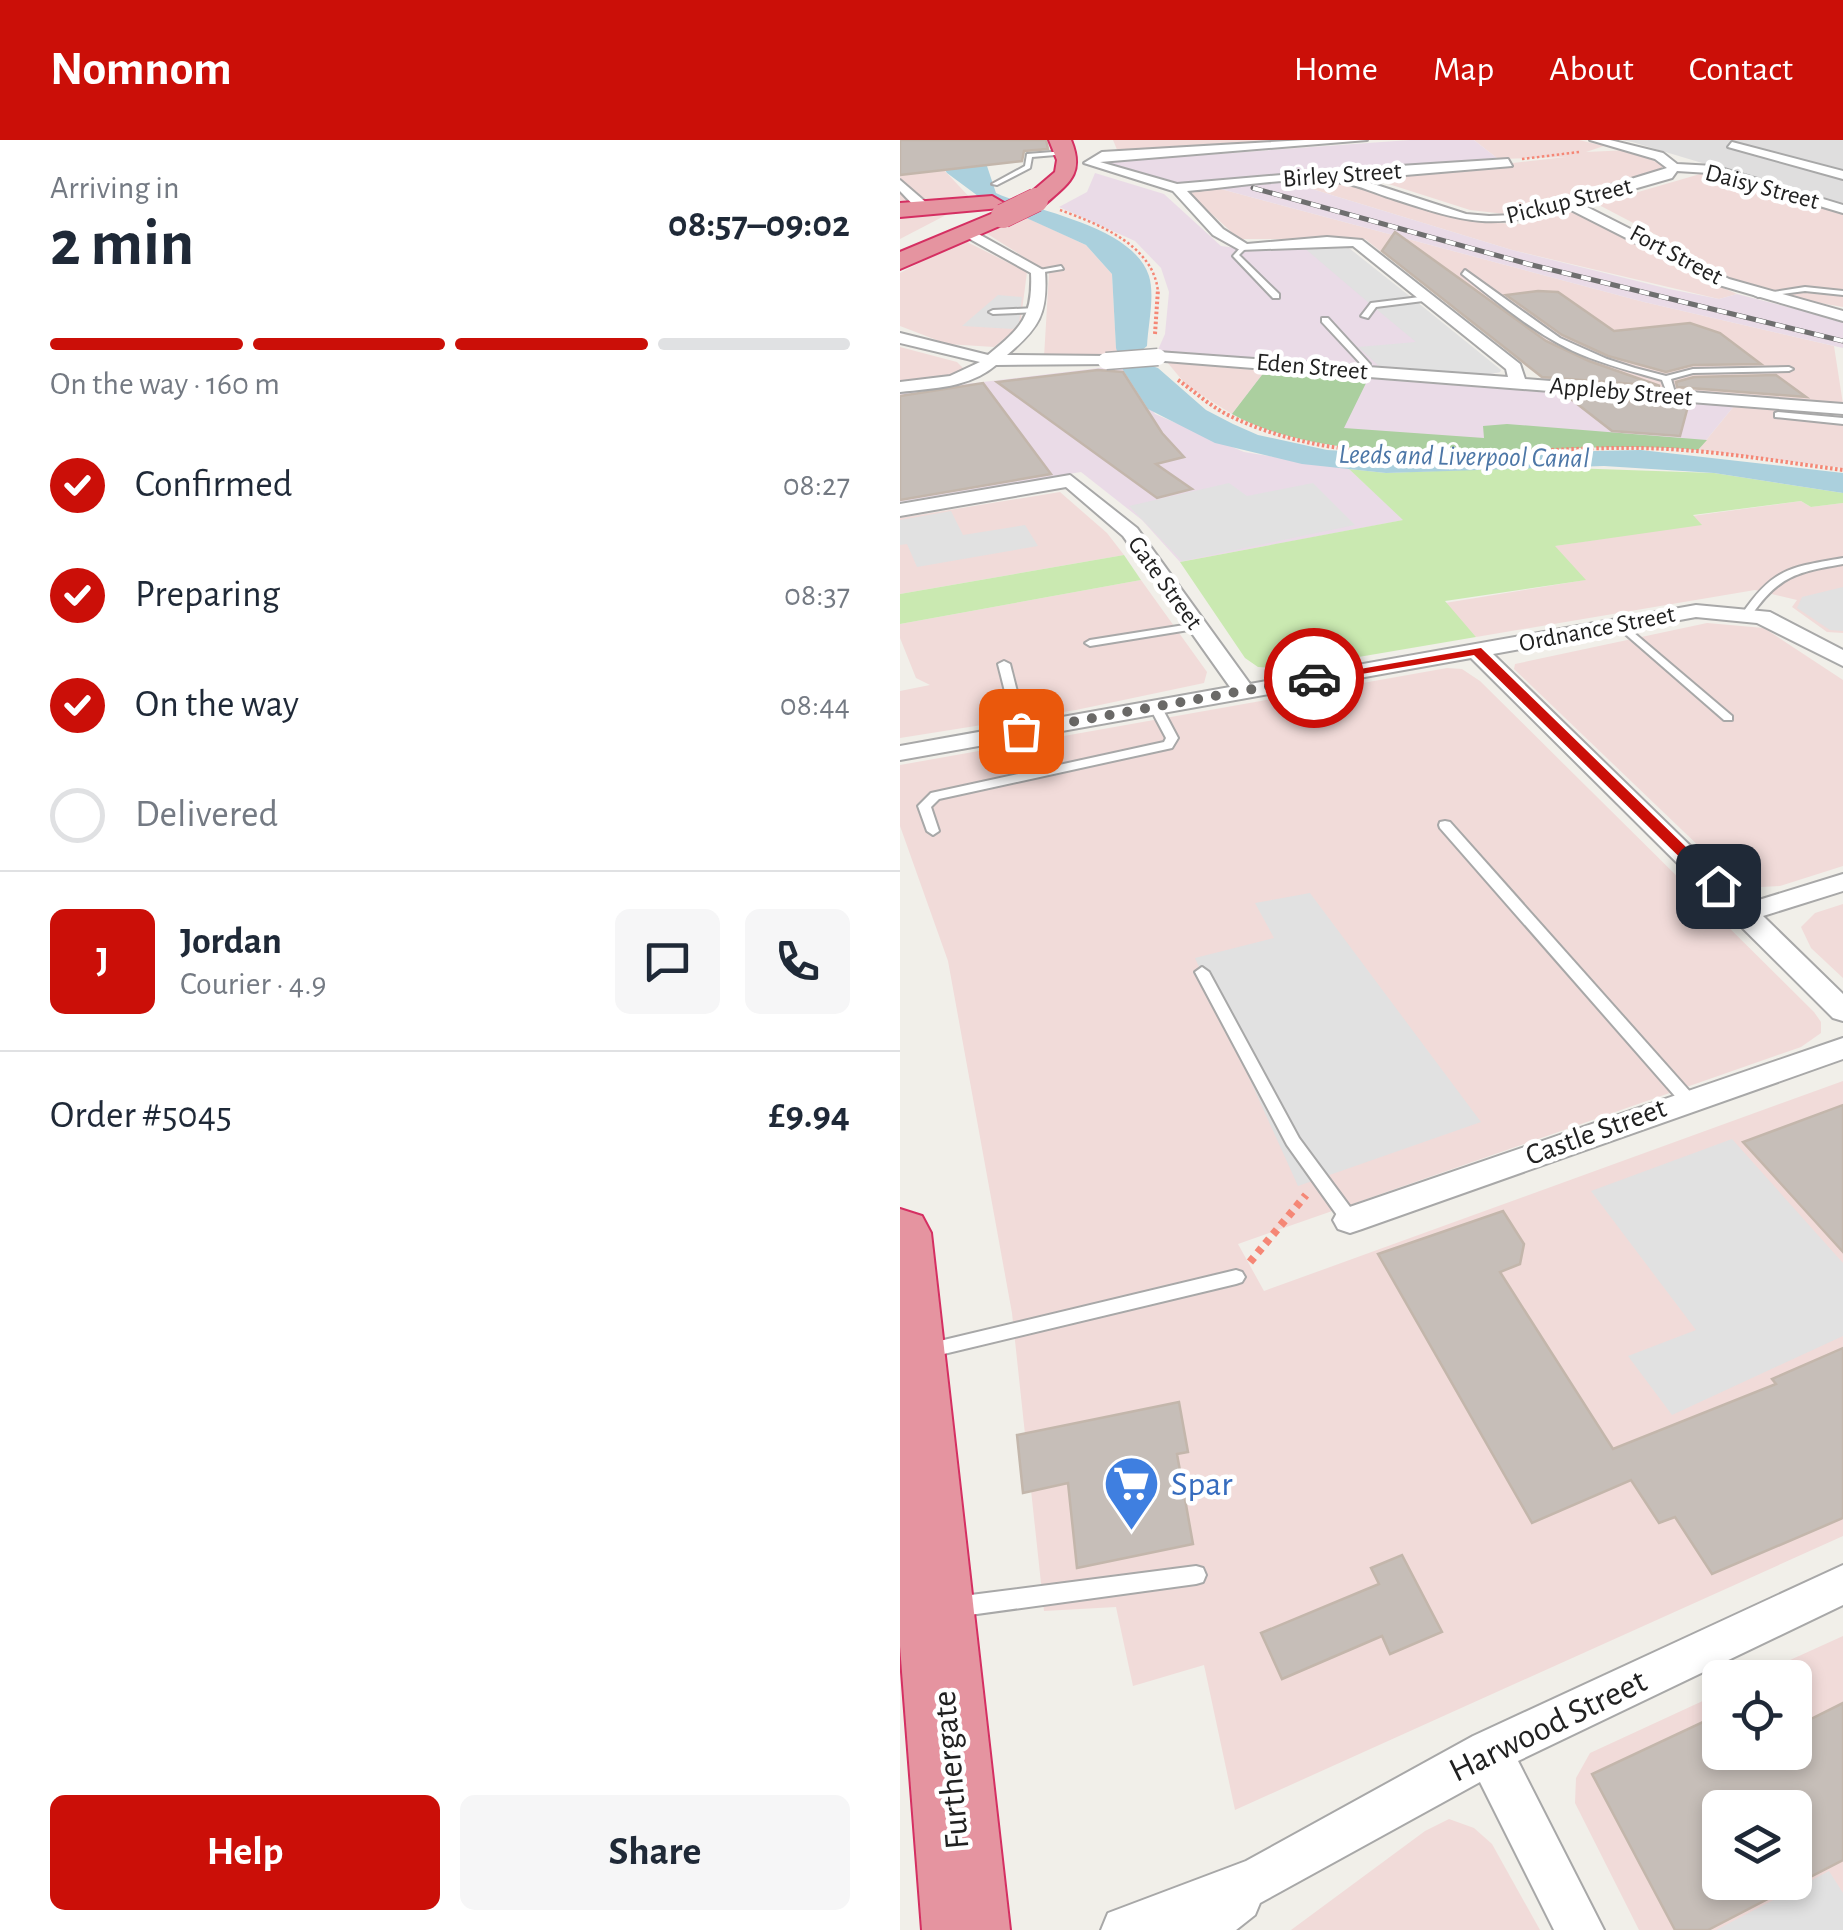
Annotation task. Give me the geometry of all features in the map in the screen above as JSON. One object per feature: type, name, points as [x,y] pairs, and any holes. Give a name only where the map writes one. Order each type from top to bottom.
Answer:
[{"type":"highway","points":[[900,248],[977,207],[1062,182],[1068,166],[1062,146]]},
{"type":"highway","points":[[900,261],[977,207]]},
{"type":"highway","name":"Furthergate","points":[[900,1233],[914,1354],[918,1612],[966,1930]]},
{"type":"street","points":[[1239,245],[1177,188],[1092,166],[1094,158],[1358,140]]},
{"type":"street","points":[[1596,140],[1624,146],[1656,142]]},
{"type":"street","points":[[1757,152],[1788,144]]},
{"type":"street","points":[[1732,145],[1843,176]]},
{"type":"street","name":"Daisy Street","points":[[1624,146],[1659,156],[1674,167],[1710,169],[1843,209]]},
{"type":"street","name":"Birley Street","points":[[1177,188],[1305,177],[1345,179],[1369,172],[1508,162]]},
{"type":"street","name":"Pickup Street","points":[[1345,179],[1465,218],[1515,218],[1668,175],[1674,167]]},
{"type":"street","points":[[900,184],[977,207],[1038,272],[1036,310],[1030,328],[972,376],[900,387]]},
{"type":"street","points":[[1826,204],[1843,200]]},
{"type":"street","name":"Fort Street","points":[[1568,204],[1642,235],[1690,267],[1758,295],[1843,316]]},
{"type":"street","name":"Appleby Street","points":[[1239,245],[1338,239],[1357,243],[1514,367],[1518,383],[1843,409]]},
{"type":"street","points":[[900,338],[989,360]]},
{"type":"street","name":"Eden Street","points":[[989,360],[1106,361],[1158,357],[1518,383]]},
{"type":"street","name":"Gate Street","points":[[900,510],[1070,481],[1130,532],[1242,690]]},
{"type":"street","name":"Ordnance Street","points":[[900,754],[1696,611],[1754,616]]},
{"type":"street","points":[[1754,616],[1839,651]]},
{"type":"street","points":[[1477,651],[1843,1011]]},
{"type":"street","points":[[1744,913],[1843,882]]},
{"type":"street","name":"Castle Street","points":[[1350,1220],[1687,1099],[1843,1048]]},
{"type":"street","name":"Harwood Street","points":[[1124,1930],[1260,1880],[1489,1752],[1843,1584]]},
{"type":"street","points":[[1489,1752],[1580,1930]]},
{"type":"street","name":"Harwood Street","points":[[1198,1930],[1260,1880]]},
{"type":"lane","points":[[977,207],[1028,167],[1024,140]]},
{"type":"lane","points":[[1029,156],[1062,146]]},
{"type":"lane","points":[[1239,245],[1235,255],[1276,296]]},
{"type":"lane","points":[[1038,272],[1061,268]]},
{"type":"lane","points":[[1465,272],[1531,324],[1575,352],[1666,378],[1692,371],[1789,369]]},
{"type":"lane","points":[[1758,295],[1805,289],[1843,293]]},
{"type":"lane","points":[[1365,316],[1374,305],[1428,298]]},
{"type":"lane","points":[[992,312],[1036,310]]},
{"type":"lane","points":[[1325,320],[1366,366],[1365,372]]},
{"type":"lane","points":[[1666,378],[1672,396]]},
{"type":"lane","points":[[1778,415],[1843,421]]},
{"type":"lane","points":[[1754,616],[1762,589],[1780,574],[1843,561]]},
{"type":"lane","points":[[1620,624],[1728,718]]},
{"type":"lane","points":[[1090,643],[1197,626]]},
{"type":"lane","points":[[1004,664],[1021,731]]},
{"type":"lane","points":[[932,831],[924,806],[934,796],[1158,751],[1172,738],[1155,706]]},
{"type":"lane","points":[[1445,825],[1687,1099]]},
{"type":"lane","points":[[1202,972],[1293,1141],[1350,1220]]},
{"type":"lane","points":[[914,1354],[1236,1278]]},
{"type":"lane","points":[[918,1612],[1196,1575]]},
{"type":"path","points":[[1508,162],[1624,146]]},
{"type":"path","points":[[1236,1278],[1320,1179]]},
{"type":"shaded area","points":[[900,140],[916,140],[973,201],[900,239]]},
{"type":"shaded area","points":[[1113,140],[1310,140],[1118,152]]},
{"type":"shaded area","points":[[1410,140],[1474,140],[1498,159],[1173,185],[1105,167],[1105,162]]},
{"type":"shaded area","points":[[1474,140],[1579,140],[1604,146],[1586,152],[1630,150],[1663,165],[1660,172],[1505,214],[1470,210],[1373,179],[1566,157],[1498,159]]},
{"type":"shaded area","points":[[1621,140],[1843,140],[1843,205],[1632,142]]},
{"type":"shaded area","points":[[1707,172],[1843,213],[1843,307],[1785,297],[1736,280],[1692,261],[1662,238],[1597,204]]},
{"type":"shaded area","points":[[1095,173],[1164,194],[1221,246],[1257,251],[1323,244],[1350,249],[1500,372],[1485,375],[1157,352],[1165,334],[1169,292],[1161,268],[1135,241],[1059,207],[1087,192]]},
{"type":"shaded area","points":[[1289,182],[1338,182],[1477,222],[1520,224],[1569,212],[1586,215],[1642,241],[1668,263],[1737,294],[1719,299],[1512,250]]},
{"type":"shaded area","points":[[1289,182],[1512,250],[1669,289],[1719,299],[1737,294],[1843,321],[1843,348],[1644,302],[1217,188]]},
{"type":"shaded area","points":[[1217,188],[1644,302],[1834,346],[1843,404],[1545,381],[1365,239],[1239,239],[1189,193]]},
{"type":"shaded area","points":[[1023,216],[1086,245],[1112,274],[1116,347],[1121,355],[1044,357],[1049,273],[986,233]]},
{"type":"shaded area","points":[[963,240],[1027,272],[1020,326],[994,347],[947,344],[900,326],[900,273]]},
{"type":"shaded area","points":[[1343,245],[1412,298],[1369,303],[1302,246]]},
{"type":"shaded area","points":[[998,295],[1022,297],[1019,323],[1013,329],[962,326]]},
{"type":"shaded area","points":[[1417,302],[1500,372],[1485,375],[1379,366],[1358,347],[1416,342],[1375,308]]},
{"type":"shaded area","points":[[900,347],[957,362],[966,371],[952,378],[900,382]]},
{"type":"shaded area","points":[[1167,362],[1265,371],[1232,414],[1187,386]]},
{"type":"shaded area","points":[[1124,365],[1155,414],[1244,452],[1349,469],[1404,520],[1180,562],[1142,520],[1081,472],[900,502],[900,392]]},
{"type":"shaded area","points":[[1265,371],[1734,406],[1698,450],[1622,445],[1360,447],[1270,431],[1232,414]]},
{"type":"shaded area","points":[[1734,406],[1843,416],[1843,468],[1698,450]]},
{"type":"shaded area","points":[[1229,483],[1247,496],[1313,483],[1355,525],[1182,561],[1129,506]]},
{"type":"shaded area","points":[[1060,492],[1107,533],[1124,555],[900,594],[900,518]]},
{"type":"shaded area","points":[[1801,501],[1811,507],[1843,503],[1843,633],[1827,632],[1792,607],[1797,600],[1755,590],[1476,637],[1445,603],[1585,580],[1554,546],[1701,524],[1692,516]]},
{"type":"shaded area","points":[[951,511],[963,535],[1025,525],[1038,546],[917,567],[907,544],[900,545],[900,520]]},
{"type":"shaded area","points":[[1141,580],[1207,672],[1204,683],[1076,710],[900,738],[900,691],[930,685],[916,678],[900,638],[900,624]]},
{"type":"shaded area","points":[[1843,587],[1843,631],[1830,630],[1797,608],[1802,597]]},
{"type":"shaded area","points":[[1707,623],[1764,628],[1843,680],[1843,866],[1780,886],[1761,887],[1730,876],[1514,669],[1515,664]]},
{"type":"shaded area","points":[[1447,668],[1462,669],[1480,681],[1814,1012],[1821,1022],[1821,1033],[1801,1047],[1238,1244],[1264,1291],[1843,1081],[1843,1536],[1235,1810],[1204,1665],[1133,1686],[1116,1607],[1044,1611],[1012,1313],[948,961],[900,826],[900,765]]},
{"type":"shaded area","points":[[1310,893],[1481,1122],[1298,1186],[1195,958],[1274,938],[1255,903]]},
{"type":"shaded area","points":[[1843,904],[1843,978],[1811,948],[1801,927],[1815,913]]},
{"type":"shaded area","points":[[1732,1139],[1843,1263],[1843,1336],[1672,1415],[1628,1356],[1696,1330],[1591,1191]]},
{"type":"shaded area","points":[[1843,1636],[1843,1930],[1639,1930],[1575,1803],[1576,1778],[1590,1753],[1702,1701],[1702,1770],[1812,1770],[1812,1660],[1790,1660]]},
{"type":"shaded area","points":[[1449,1819],[1474,1828],[1492,1844],[1540,1930],[1291,1930],[1425,1831]]},
{"type":"shaded area","points":[[1829,1871],[1843,1893],[1843,1930],[1716,1930],[1773,1900],[1812,1900],[1812,1880]]},
{"type":"green space","points":[[1265,371],[1368,379],[1344,428],[1484,438],[1483,426],[1507,424],[1707,440],[1698,450],[1643,447],[1459,452],[1337,446],[1281,434],[1232,414]]},
{"type":"green space","points":[[1540,467],[1714,473],[1843,493],[1843,503],[1811,507],[1801,501],[1693,515],[1702,525],[1555,546],[1586,580],[1445,601],[1476,637],[1288,669],[1258,667],[1245,658],[1180,562],[1403,520],[1349,469],[1386,473]]},
{"type":"green space","points":[[1124,555],[1141,580],[900,624],[900,594]]},
{"type":"water","name":"Leeds and Liverpool Canal","points":[[982,151],[996,193],[1104,233],[1140,259],[1149,276],[1151,292],[1147,346],[1141,351],[1146,364],[1158,368],[1206,410],[1258,435],[1327,450],[1415,455],[1641,450],[1843,473],[1843,493],[1714,473],[1604,466],[1386,473],[1302,464],[1215,443],[1148,409],[1123,370],[1116,348],[1112,274],[1086,245],[978,196],[947,173],[934,153]]},
{"type":"building","points":[[900,140],[1046,140],[1048,149],[1024,151],[1022,161],[900,175]]},
{"type":"building","points":[[1395,232],[1546,341],[1660,386],[1542,377],[1382,251]]},
{"type":"building","points":[[1558,292],[1614,331],[1690,323],[1720,333],[1761,364],[1693,365],[1666,372],[1608,356],[1562,335],[1506,295]]},
{"type":"building","points":[[1098,370],[1123,372],[1162,433],[1184,457],[1156,464],[1192,489],[1157,498],[997,382]]},
{"type":"building","points":[[1776,375],[1806,397],[1677,387],[1676,382],[1694,377]]},
{"type":"building","points":[[983,383],[1051,474],[900,500],[900,396]]},
{"type":"building","points":[[1567,396],[1688,406],[1680,436],[1612,431]]},
{"type":"building","points":[[1843,1105],[1843,1252],[1743,1142]]},
{"type":"building","points":[[1503,1211],[1524,1244],[1520,1264],[1500,1272],[1613,1449],[1776,1384],[1772,1379],[1843,1348],[1843,1518],[1712,1574],[1675,1517],[1659,1523],[1631,1480],[1532,1523],[1378,1254]]},
{"type":"building","points":[[1179,1402],[1188,1452],[1177,1454],[1193,1544],[1077,1568],[1068,1483],[1023,1493],[1017,1435]]},
{"type":"building","points":[[1402,1555],[1442,1632],[1390,1654],[1382,1636],[1282,1679],[1261,1633],[1379,1584],[1371,1568]]},
{"type":"building","points":[[1843,1703],[1843,1860],[1812,1876],[1812,1790],[1702,1790],[1702,1900],[1766,1900],[1708,1930],[1675,1930],[1592,1774],[1702,1722],[1702,1770],[1812,1770],[1812,1718]]},
{"type":"railway","points":[[1253,188],[1528,264],[1843,341]]},
{"type":"way so far","points":[[1021,731],[1314,678]]},
{"type":"place","name":"Spar","points":[[1132,1533]]},
{"type":"route","points":[[1314,678],[1477,651],[1718,886]]}]
